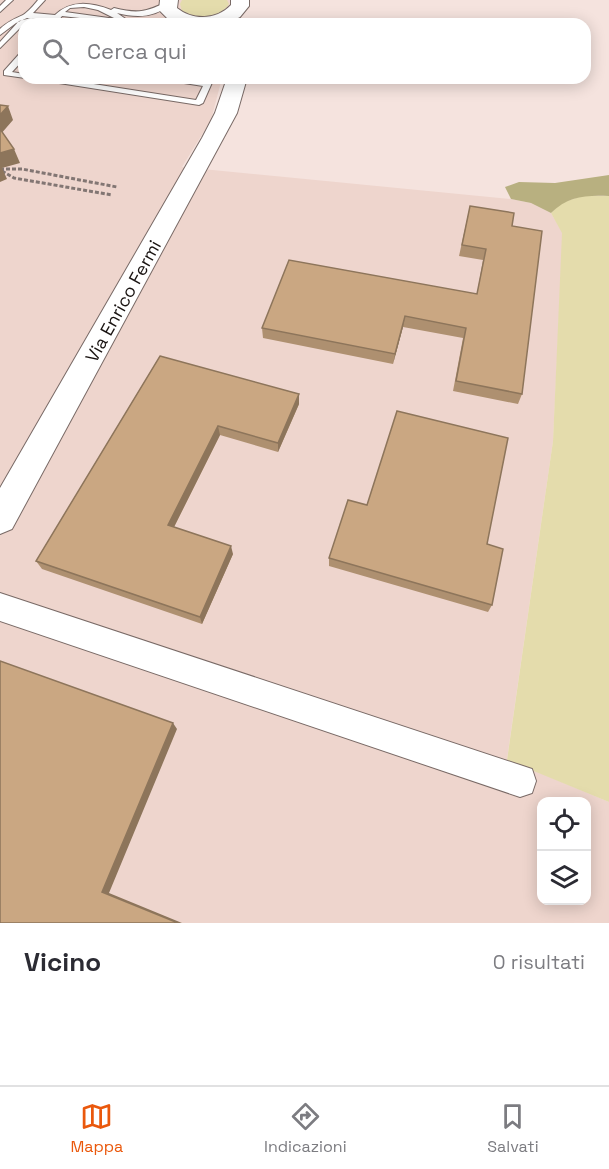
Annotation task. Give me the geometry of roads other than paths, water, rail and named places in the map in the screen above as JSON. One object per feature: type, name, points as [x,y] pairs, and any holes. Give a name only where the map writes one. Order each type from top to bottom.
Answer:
[{"type":"street","points":[[168,1],[168,10],[178,18]]},
{"type":"street","points":[[224,18],[241,11]]},
{"type":"street","name":"Via Enrico Fermi","points":[[0,519],[213,138],[226,113],[235,84]]},
{"type":"street","points":[[0,607],[520,781]]},
{"type":"lane","points":[[0,10],[10,0]]},
{"type":"lane","points":[[19,18],[28,14],[42,0]]},
{"type":"lane","points":[[95,0],[122,18]]},
{"type":"lane","points":[[58,18],[68,6],[77,2],[143,14],[153,12],[168,1]]},
{"type":"lane","points":[[28,14],[47,18]]},
{"type":"lane","points":[[0,33],[18,18]]},
{"type":"lane","points":[[0,46],[18,29]]},
{"type":"lane","points":[[18,61],[7,73],[18,75]]},
{"type":"lane","points":[[80,84],[199,103],[208,84]]}]
